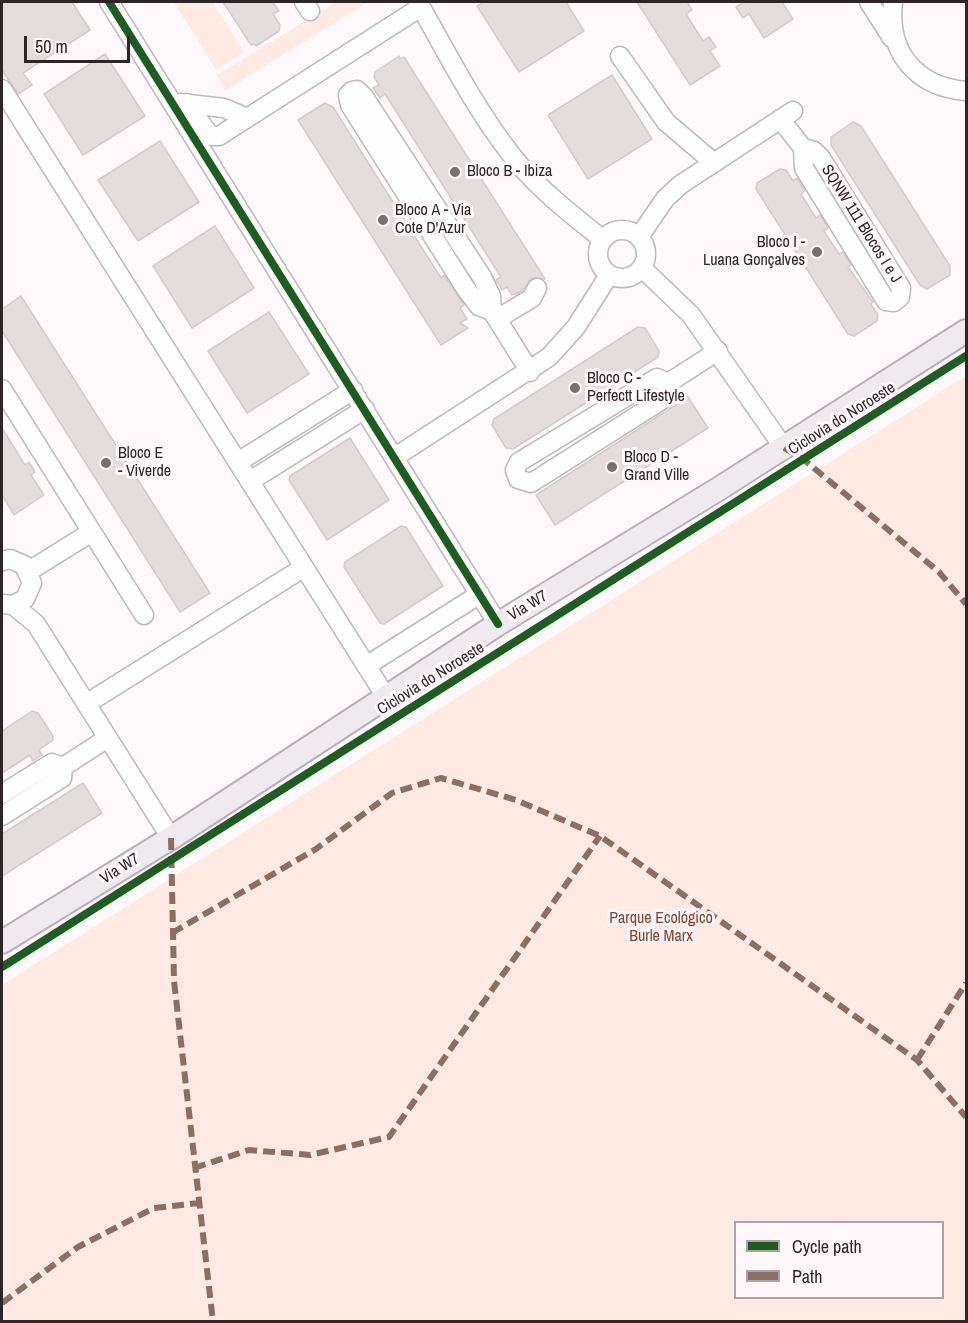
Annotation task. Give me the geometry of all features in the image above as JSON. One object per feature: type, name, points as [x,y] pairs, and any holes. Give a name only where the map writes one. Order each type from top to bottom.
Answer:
[{"type":"main road","name":"Via W7","points":[[2,942],[171,838],[498,624],[784,448],[966,331]]},
{"type":"street","points":[[109,2],[180,103],[353,390],[498,624]]},
{"type":"street","points":[[869,2],[910,67],[934,84],[966,91]]},
{"type":"street","points":[[893,2],[891,21],[895,42]]},
{"type":"street","points":[[180,103],[214,137],[419,4],[488,123],[506,147],[542,188],[602,239]]},
{"type":"street","points":[[620,56],[666,122],[713,162]]},
{"type":"street","points":[[2,89],[386,697]]},
{"type":"street","points":[[495,315],[478,306],[453,271],[350,105],[348,95],[352,91],[361,92],[470,258],[491,296],[495,315],[530,372]]},
{"type":"street","points":[[180,103],[224,108],[245,117]]},
{"type":"street","points":[[639,237],[665,199],[693,175],[787,115],[803,148]]},
{"type":"street","name":"SQNW 111 Blocos I e J","points":[[803,148],[814,151],[821,158],[901,288],[900,297],[894,302],[886,301],[804,168],[801,154],[803,148]]},
{"type":"street","points":[[620,230],[639,237],[646,255],[642,268],[627,278],[609,275],[599,263],[597,255],[602,239],[620,230]]},
{"type":"street","points":[[642,268],[691,315],[784,448]]},
{"type":"street","points":[[395,457],[530,372],[565,342],[609,275]]},
{"type":"street","points":[[495,315],[532,298],[537,288]]},
{"type":"street","points":[[668,383],[653,379],[519,462],[515,470],[518,479],[531,483],[665,398],[668,383],[718,351]]},
{"type":"street","points":[[2,389],[90,533],[144,615]]},
{"type":"street","points":[[238,462],[353,390]]},
{"type":"street","points":[[250,482],[365,409]]},
{"type":"street","points":[[20,571],[90,533]]},
{"type":"street","points":[[2,550],[20,571],[36,624],[106,739],[171,838]]},
{"type":"street","points":[[86,704],[303,568]]},
{"type":"street","points":[[7,604],[25,599],[20,571]]},
{"type":"street","points":[[366,666],[480,594]]},
{"type":"street","points":[[7,604],[36,624]]},
{"type":"street","points":[[63,766],[106,739]]},
{"type":"street","points":[[2,794],[52,762],[63,766]]},
{"type":"street","points":[[2,816],[62,778],[63,766]]},
{"type":"green space","points":[[174,2],[213,2],[244,52],[216,70]]},
{"type":"green space","points":[[336,2],[368,2],[226,90],[217,75]]},
{"type":"green space","name":"Parque Ecológico Burle Marx","points":[[966,376],[966,1321],[2,1321],[2,985]]},
{"type":"building","points":[[2,2],[72,2],[90,30],[23,73],[32,85],[18,94],[2,70]]},
{"type":"building","points":[[223,2],[273,2],[279,11],[273,14],[280,25],[279,31],[256,46],[251,45]]},
{"type":"building","points":[[485,2],[566,2],[584,31],[519,72],[477,6]]},
{"type":"building","points":[[637,2],[687,2],[692,10],[686,14],[703,41],[709,37],[716,47],[710,51],[720,66],[690,85]]},
{"type":"building","points":[[745,2],[782,2],[793,19],[764,38],[749,14],[743,18],[736,7]]},
{"type":"building","points":[[105,54],[145,116],[83,155],[44,94]]},
{"type":"building","name":"Bloco B - Ibiza","points":[[399,56],[400,59],[404,57],[545,279],[531,278],[523,290],[516,294],[512,295],[507,287],[502,290],[496,280],[501,277],[385,94],[380,98],[373,88],[379,85],[374,77],[375,72]]},
{"type":"building","points":[[612,75],[652,139],[588,179],[548,115]]},
{"type":"building","name":"Bloco A - Via Cote D'Azur","points":[[325,103],[333,107],[441,278],[444,275],[464,305],[460,308],[467,319],[460,323],[468,328],[441,345],[298,120]]},
{"type":"building","points":[[853,122],[861,126],[950,266],[950,275],[927,289],[920,285],[831,145],[831,137]]},
{"type":"building","points":[[160,141],[199,202],[138,241],[98,180]]},
{"type":"building","name":"Bloco I - Luana Gonçalves","points":[[780,169],[786,170],[793,181],[797,178],[805,191],[801,194],[816,218],[820,215],[828,228],[824,231],[839,254],[843,252],[851,265],[848,267],[873,302],[871,304],[878,315],[877,321],[854,336],[848,334],[756,189],[757,183]]},
{"type":"building","points":[[215,226],[254,288],[192,328],[153,266]]},
{"type":"building","name":"Bloco E - Viverde","points":[[21,296],[210,593],[180,612],[2,331],[2,309]]},
{"type":"building","points":[[269,312],[309,374],[247,413],[208,351]]},
{"type":"building","name":"Bloco C - Perfectt Lifestyle","points":[[638,327],[645,328],[659,351],[658,357],[513,449],[506,448],[492,425],[494,419]]},
{"type":"building","name":"Bloco D - Grand Ville","points":[[688,397],[708,428],[555,525],[536,495]]},
{"type":"building","points":[[2,428],[25,465],[29,462],[35,472],[31,475],[44,495],[14,515],[2,495]]},
{"type":"building","points":[[350,438],[389,500],[327,540],[289,480],[290,476]]},
{"type":"building","points":[[401,526],[406,527],[443,586],[384,624],[380,623],[344,567],[345,562]]},
{"type":"building","points":[[32,711],[38,713],[53,736],[53,740],[39,750],[42,755],[33,761],[30,755],[2,773],[2,731]]},
{"type":"building","points":[[83,783],[102,813],[2,876],[2,834]]},
{"type":"marked path","points":[[784,448],[803,459],[939,572],[966,604]]},
{"type":"marked path","points":[[172,933],[316,849],[392,793],[441,778],[516,800],[600,836],[917,1060],[966,1117]]},
{"type":"marked path","points":[[194,1168],[249,1150],[310,1155],[389,1137],[600,836]]},
{"type":"marked path","points":[[171,838],[174,981],[213,1322]]},
{"type":"marked path","points":[[917,1060],[966,983]]},
{"type":"marked path","points":[[2,1303],[78,1247],[154,1208],[199,1203]]},
{"type":"cycle path","points":[[109,2],[498,624]]},
{"type":"cycle path","name":"Ciclovia do Noroeste","points":[[2,967],[966,356]]},
{"type":"place","name":"Bloco B - Ibiza","points":[[455,172]]},
{"type":"place","name":"Bloco A - Via Cote D'Azur","points":[[383,220]]},
{"type":"place","name":"Bloco I - Luana Gonçalves","points":[[817,252]]},
{"type":"place","name":"Bloco C - Perfectt Lifestyle","points":[[575,388]]},
{"type":"place","name":"Bloco E - Viverde","points":[[106,463]]},
{"type":"place","name":"Bloco D - Grand Ville","points":[[612,467]]}]
